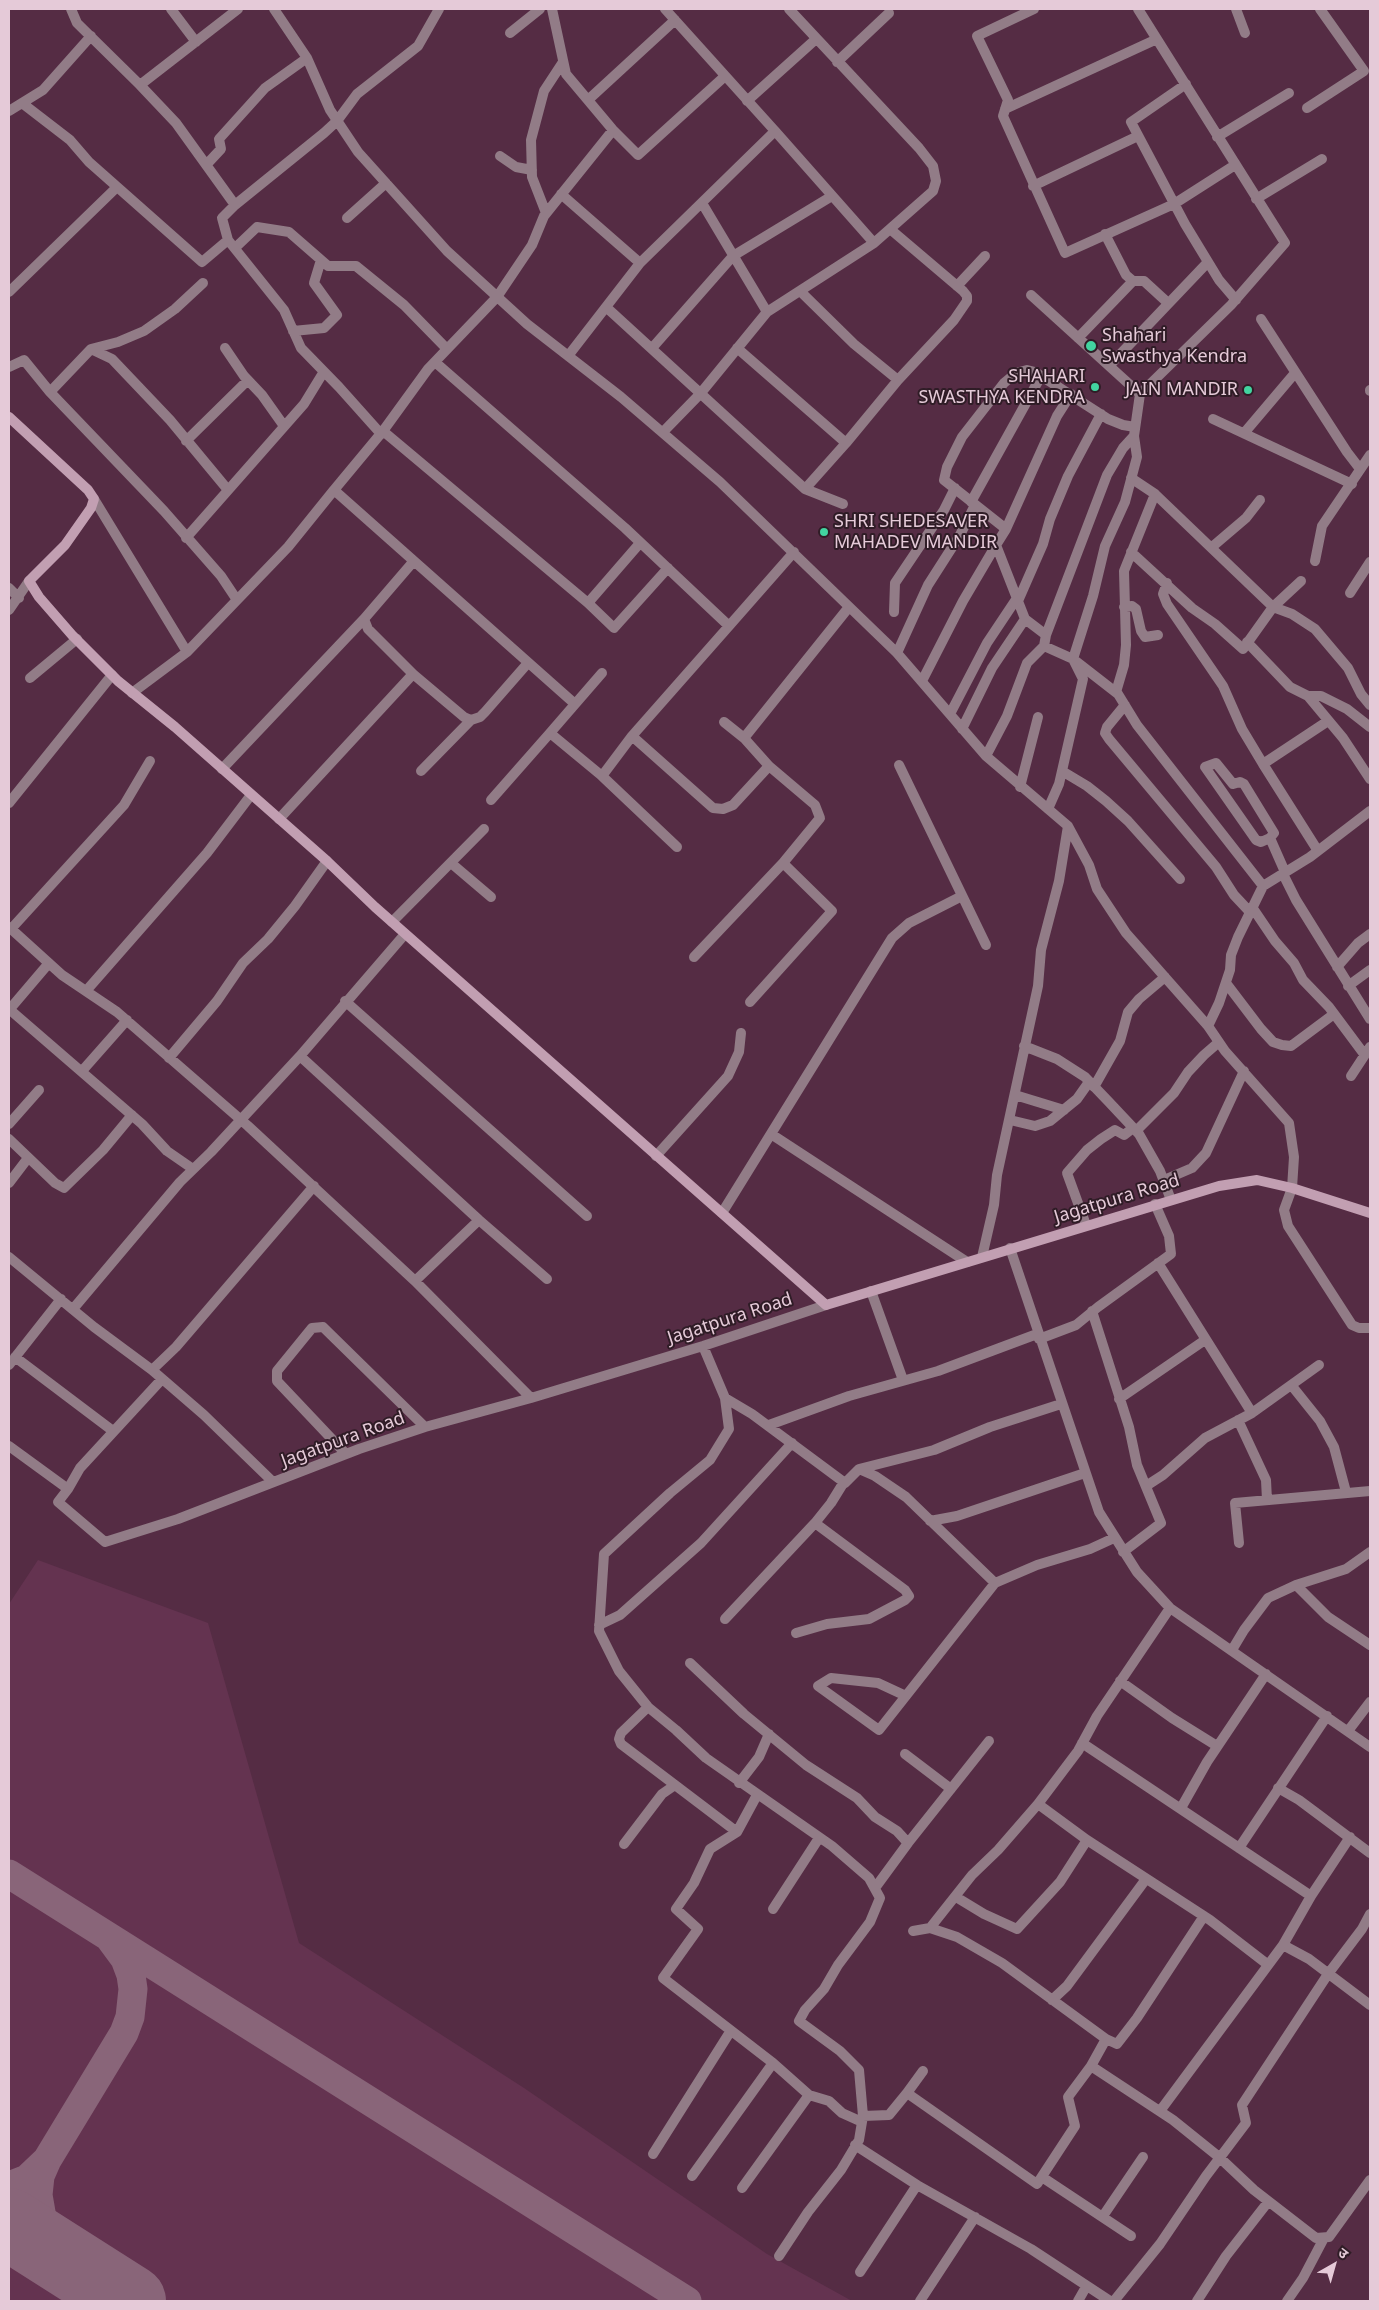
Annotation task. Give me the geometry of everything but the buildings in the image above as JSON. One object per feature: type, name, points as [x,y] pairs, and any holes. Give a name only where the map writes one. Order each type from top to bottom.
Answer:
[{"type":"street","points":[[71,9],[77,23],[176,123],[236,205]]},
{"type":"street","points":[[171,9],[196,42]]},
{"type":"street","points":[[140,85],[238,9]]},
{"type":"street","points":[[274,9],[307,58],[330,110],[358,152],[447,251],[527,324],[663,432],[794,552],[889,644],[986,756],[1020,787],[1068,826],[1089,865],[1097,889],[1126,933],[1208,1026],[1219,1042],[1289,1123],[1294,1157],[1292,1188],[1284,1210],[1288,1226],[1352,1325],[1359,1328],[1370,1328]]},
{"type":"street","points":[[439,9],[418,46],[357,94],[337,120],[222,218],[228,240],[280,304],[301,348],[323,373],[382,432],[588,602],[614,628],[668,568]]},
{"type":"street","points":[[510,33],[540,9]]},
{"type":"street","points":[[552,9],[566,74],[613,130],[638,155],[724,77]]},
{"type":"street","points":[[665,9],[724,77],[803,160],[874,243]]},
{"type":"street","points":[[1034,9],[977,36],[1008,100],[1003,116],[1033,186],[1065,252],[1174,204],[1235,165]]},
{"type":"street","points":[[1048,809],[1062,772],[1083,679],[1073,659],[1093,596],[1105,546],[1125,502],[1137,457],[1135,432],[1140,394],[1236,300],[1285,243],[1138,9]]},
{"type":"street","points":[[1236,9],[1246,33]]},
{"type":"street","points":[[1307,108],[1364,70],[1320,9]]},
{"type":"street","points":[[663,432],[700,394],[767,312],[874,243],[933,190],[936,180],[933,166],[816,39],[792,10]]},
{"type":"street","points":[[837,62],[889,13]]},
{"type":"street","points":[[588,100],[675,20]]},
{"type":"street","points":[[9,111],[43,90],[90,36]]},
{"type":"street","points":[[748,102],[816,39]]},
{"type":"street","points":[[1005,109],[1101,67],[1157,39]]},
{"type":"street","points":[[207,164],[222,149],[219,139],[264,88],[307,58]]},
{"type":"street","points":[[546,213],[532,177],[531,140],[544,91],[563,62]]},
{"type":"street","points":[[1186,84],[1131,122],[1174,204],[1208,262],[1219,280],[1236,300]]},
{"type":"street","points":[[1217,137],[1289,93]]},
{"type":"street","points":[[22,103],[70,140],[89,162],[202,262],[228,240]]},
{"type":"street","points":[[132,692],[187,652],[288,547],[382,432],[435,362],[497,297],[532,245],[546,213],[613,130]]},
{"type":"street","points":[[568,356],[640,263],[775,131]]},
{"type":"street","points":[[1033,186],[1138,136]]},
{"type":"street","points":[[500,156],[516,167],[532,170]]},
{"type":"street","points":[[1256,199],[1322,159]]},
{"type":"street","points":[[347,218],[386,182]]},
{"type":"street","points":[[9,292],[117,187]]},
{"type":"street","points":[[561,194],[640,263]]},
{"type":"street","points":[[653,347],[733,256],[832,196]]},
{"type":"street","points":[[702,203],[767,312]]},
{"type":"street","points":[[235,248],[257,227],[289,232],[328,266],[356,266],[404,305],[447,349]]},
{"type":"street","points":[[805,489],[898,380],[964,309],[967,296],[890,229]]},
{"type":"street","points":[[1105,234],[1126,275],[1133,281],[1144,281],[1168,303]]},
{"type":"street","points":[[957,286],[985,256]]},
{"type":"street","points":[[293,331],[324,328],[337,316],[314,283],[321,260]]},
{"type":"street","points":[[1109,366],[1208,262]]},
{"type":"street","points":[[1078,338],[1133,281]]},
{"type":"street","points":[[50,392],[91,349],[118,342],[144,331],[175,309],[203,283]]},
{"type":"street","points":[[800,291],[854,344],[898,380]]},
{"type":"street","points":[[1031,295],[1140,394]]},
{"type":"street","points":[[606,306],[653,347],[700,394],[805,489],[843,504]]},
{"type":"street","points":[[1261,318],[1295,373],[1360,469]]},
{"type":"street","points":[[225,348],[284,426]]},
{"type":"street","points":[[737,348],[834,430],[846,443]]},
{"type":"street","points":[[91,349],[112,358],[170,420],[228,490]]},
{"type":"street","points":[[9,367],[24,360],[50,392],[164,511],[221,576],[237,600]]},
{"type":"street","points":[[435,362],[640,542],[729,626]]},
{"type":"street","points":[[1006,529],[944,480],[946,466],[962,437],[1004,382],[1016,373],[1027,370],[1041,376],[1101,414],[1135,432]]},
{"type":"street","points":[[186,538],[304,404],[323,373]]},
{"type":"street","points":[[1245,432],[1295,373]]},
{"type":"street","points":[[897,653],[928,585],[960,535],[973,504],[1041,376]]},
{"type":"street","points":[[186,441],[248,380]]},
{"type":"street","points":[[922,681],[963,601],[1006,529],[1057,416],[1071,394]]},
{"type":"street","points":[[950,714],[987,643],[1017,599],[1043,544],[1050,519],[1068,476],[1101,414]]},
{"type":"street","points":[[9,417],[88,490],[187,652]]},
{"type":"street","points":[[1213,419],[1245,432],[1352,484]]},
{"type":"street","points":[[986,756],[1007,716],[1026,664],[1044,646],[1046,635],[1107,475],[1135,432]]},
{"type":"street","points":[[1314,561],[1318,551],[1318,537],[1322,526],[1370,455]]},
{"type":"street","points":[[1131,478],[1155,494],[1272,607],[1292,614],[1315,628],[1348,668],[1361,694],[1370,705]]},
{"type":"street","points":[[894,612],[895,583],[907,562],[944,510],[955,488]]},
{"type":"street","points":[[334,490],[575,704]]},
{"type":"street","points":[[1116,692],[1125,658],[1124,571],[1155,494]]},
{"type":"street","points":[[9,610],[30,581],[65,545],[91,508],[94,499]]},
{"type":"street","points":[[1212,548],[1246,518],[1260,500]]},
{"type":"street","points":[[588,602],[640,542]]},
{"type":"street","points":[[996,545],[1025,619],[1046,635]]},
{"type":"street","points":[[602,776],[632,736],[794,552]]},
{"type":"street","points":[[1131,552],[1192,608],[1215,624],[1243,649],[1272,607],[1300,581]]},
{"type":"street","points":[[222,770],[364,620],[413,562]]},
{"type":"street","points":[[1350,592],[1370,562]]},
{"type":"street","points":[[30,581],[39,597],[112,675],[327,861],[405,934],[826,1305]]},
{"type":"street","points":[[1166,583],[1163,594],[1167,604],[1223,686],[1242,728],[1318,851]]},
{"type":"street","points":[[9,588],[18,598]]},
{"type":"street","points":[[744,738],[850,606]]},
{"type":"street","points":[[1124,607],[1132,606],[1136,608],[1141,631],[1145,637],[1158,635]]},
{"type":"street","points":[[962,729],[992,668],[1025,619]]},
{"type":"street","points":[[364,620],[368,629],[413,674],[464,717],[471,720]]},
{"type":"street","points":[[30,678],[77,639]]},
{"type":"street","points":[[1247,642],[1290,687],[1308,696],[1343,738],[1370,779]]},
{"type":"street","points":[[1044,646],[1073,659],[1116,692],[1188,792],[1213,820],[1263,886]]},
{"type":"street","points":[[421,771],[471,720],[480,717],[485,712],[528,664]]},
{"type":"street","points":[[491,800],[602,673]]},
{"type":"street","points":[[279,819],[413,674]]},
{"type":"street","points":[[9,803],[112,675]]},
{"type":"street","points":[[1308,696],[1321,696],[1339,705],[1370,727]]},
{"type":"street","points":[[1125,705],[1107,727],[1105,733],[1216,867],[1234,895],[1251,909],[1294,963],[1303,980],[1367,1051],[1351,1076]]},
{"type":"street","points":[[1020,787],[1038,717]]},
{"type":"street","points":[[1263,764],[1328,721]]},
{"type":"street","points":[[694,957],[783,863],[820,818],[815,805],[769,766],[744,738],[724,722]]},
{"type":"street","points":[[550,733],[602,776],[677,847]]},
{"type":"street","points":[[632,736],[713,808],[723,809],[733,805],[769,766]]},
{"type":"street","points":[[150,761],[124,806],[76,856],[47,893],[10,928],[62,975],[127,1020],[240,1119],[415,1281],[531,1398]]},
{"type":"street","points":[[1216,763],[1233,784],[1240,782],[1244,784],[1274,833],[1270,838],[1261,842],[1256,840],[1205,767],[1216,763]]},
{"type":"street","points":[[899,766],[986,945]]},
{"type":"street","points":[[1062,772],[1087,786],[1106,801],[1128,821],[1180,879]]},
{"type":"street","points":[[86,991],[207,853],[251,795]]},
{"type":"street","points":[[1208,1026],[1226,983],[1231,955],[1263,886],[1318,851],[1370,811]]},
{"type":"street","points":[[982,1257],[994,1205],[997,1175],[1038,986],[1041,950],[1059,881],[1068,826]]},
{"type":"street","points":[[392,922],[484,829]]},
{"type":"street","points":[[1270,838],[1296,900],[1370,1019]]},
{"type":"street","points":[[169,1058],[217,1000],[243,963],[268,939],[295,906],[327,861]]},
{"type":"street","points":[[451,863],[491,897]]},
{"type":"street","points":[[750,1002],[832,911],[783,863]]},
{"type":"street","points":[[722,1213],[892,938],[909,923],[962,896]]},
{"type":"street","points":[[73,1309],[120,1251],[193,1169],[300,1056],[405,934]]},
{"type":"street","points":[[1337,967],[1358,943],[1370,934]]},
{"type":"street","points":[[49,963],[9,1009],[132,1115],[167,1151],[193,1169]]},
{"type":"street","points":[[1348,986],[1370,970]]},
{"type":"street","points":[[1010,1120],[1035,1126],[1050,1121],[1077,1099],[1092,1084],[1120,1041],[1128,1012],[1139,999],[1165,977]]},
{"type":"street","points":[[1226,983],[1261,1029],[1273,1042],[1282,1045],[1292,1046],[1334,1014]]},
{"type":"street","points":[[345,1002],[587,1216]]},
{"type":"street","points":[[82,1071],[127,1020]]},
{"type":"street","points":[[656,1156],[728,1076],[739,1052],[741,1033]]},
{"type":"street","points":[[1086,1225],[1067,1173],[1075,1162],[1101,1139],[1115,1130],[1124,1135],[1134,1129],[1174,1093],[1199,1060],[1219,1042]]},
{"type":"street","points":[[1024,1046],[1057,1059],[1092,1084],[1134,1129],[1164,1180],[1171,1200]]},
{"type":"street","points":[[300,1056],[479,1220],[547,1278]]},
{"type":"street","points":[[1164,1180],[1192,1168],[1206,1153],[1244,1071]]},
{"type":"street","points":[[9,1124],[38,1090]]},
{"type":"street","points":[[1015,1094],[1064,1110]]},
{"type":"street","points":[[9,1139],[55,1183],[64,1188],[103,1150],[132,1115]]},
{"type":"street","points":[[771,1134],[967,1262]]},
{"type":"street","points":[[9,1183],[28,1158]]},
{"type":"street","name":"Jagatpura Road","points":[[68,1489],[58,1502],[105,1542],[178,1519],[346,1454],[425,1427],[531,1398],[703,1346],[871,1291],[1218,1186],[1257,1180],[1292,1188],[1370,1213]]},
{"type":"street","points":[[152,1370],[176,1347],[314,1186]]},
{"type":"street","points":[[768,1426],[849,1396],[938,1371],[1076,1325],[1171,1254],[1170,1236],[1155,1204]]},
{"type":"street","points":[[415,1281],[479,1220]]},
{"type":"street","points":[[1010,1248],[1038,1337],[1099,1512],[1137,1572],[1170,1608],[1370,1747]]},
{"type":"street","points":[[9,1257],[152,1370],[273,1482]]},
{"type":"street","points":[[1158,1263],[1252,1413]]},
{"type":"street","points":[[871,1291],[903,1380]]},
{"type":"street","points":[[9,1366],[61,1299]]},
{"type":"street","points":[[1092,1312],[1129,1427],[1137,1465],[1161,1523],[1123,1552]]},
{"type":"street","points":[[346,1454],[277,1381],[277,1371],[312,1328],[323,1327],[425,1427]]},
{"type":"street","points":[[1119,1399],[1205,1340]]},
{"type":"street","points":[[703,1346],[725,1398],[729,1429],[710,1460],[670,1493],[604,1554],[599,1631],[619,1671],[648,1707],[706,1758],[819,1838],[869,1878],[880,1898],[870,1922],[824,1988],[805,2010],[799,2021],[840,2051],[859,2070],[863,2119],[855,2145],[841,2170],[808,2212],[779,2256]]},
{"type":"street","points":[[15,1357],[113,1432]]},
{"type":"street","points":[[1146,1486],[1163,1475],[1205,1438],[1252,1413],[1319,1365]]},
{"type":"street","points":[[9,1446],[68,1489],[80,1468],[162,1379]]},
{"type":"street","points":[[1292,1386],[1320,1421],[1334,1447],[1346,1492]]},
{"type":"street","points":[[725,1398],[768,1426],[844,1482]]},
{"type":"street","points":[[725,1619],[815,1524],[844,1482],[860,1469],[934,1450],[990,1427],[1061,1404]]},
{"type":"street","points":[[1238,1420],[1266,1480],[1267,1500]]},
{"type":"street","points":[[599,1625],[620,1615],[700,1543],[792,1443]]},
{"type":"street","points":[[860,1469],[875,1476],[906,1497],[995,1584]]},
{"type":"street","points":[[930,1521],[957,1516],[1085,1473]]},
{"type":"street","points":[[1239,1543],[1235,1503],[1370,1491]]},
{"type":"street","points":[[796,1633],[827,1624],[869,1619],[909,1596],[905,1590],[815,1524]]},
{"type":"street","points":[[906,1696],[878,1683],[831,1678],[818,1686],[879,1730],[995,1584],[1037,1565],[1090,1549],[1114,1538]]},
{"type":"street","points":[[1232,1650],[1244,1630],[1268,1598],[1296,1585],[1346,1569],[1370,1552]]},
{"type":"street","points":[[1296,1585],[1328,1617],[1370,1646]]},
{"type":"street","points":[[930,1928],[972,1875],[998,1850],[1038,1804],[1082,1743],[1170,1608]]},
{"type":"street","points":[[690,1663],[744,1714],[806,1765],[857,1798],[875,1818],[897,1831],[908,1843]]},
{"type":"street","points":[[1181,1808],[1217,1746],[1266,1674]]},
{"type":"street","points":[[1120,1682],[1217,1746]]},
{"type":"street","points":[[1348,1732],[1370,1702]]},
{"type":"street","points":[[648,1707],[621,1733],[619,1738],[621,1744],[737,1832]]},
{"type":"street","points":[[1239,1848],[1327,1716]]},
{"type":"street","points":[[739,1783],[759,1757],[769,1734]]},
{"type":"street","points":[[875,1888],[989,1741]]},
{"type":"street","points":[[1082,1743],[1311,1896]]},
{"type":"street","points":[[906,1754],[951,1789]]},
{"type":"street","points":[[624,1844],[662,1794],[674,1785]]},
{"type":"street","points":[[1278,1788],[1370,1852]]},
{"type":"street","points":[[757,1795],[737,1832],[710,1849],[694,1883],[676,1909],[698,1928],[663,1978],[730,2032],[773,2063],[809,2095],[829,2101],[842,2113],[863,2119],[889,2115],[922,2071]]},
{"type":"street","points":[[1038,1804],[1087,1840],[1204,1916],[1267,1964]]},
{"type":"street","points":[[1160,2111],[1282,1945],[1311,1896],[1350,1837]]},
{"type":"street","points":[[772,1909],[819,1838]]},
{"type":"street","points":[[956,1897],[984,1914],[1017,1929],[1060,1882],[1087,1840]]},
{"type":"street","points":[[1052,2000],[1067,1986],[1146,1879]]},
{"type":"street","points":[[1114,2301],[1160,2244],[1219,2156],[1246,2123],[1242,2105],[1328,1974],[1362,1929],[1370,1914]]},
{"type":"street","points":[[913,1931],[930,1928],[957,1937],[994,1959],[1106,2039],[1117,2044],[1137,2018],[1204,1916]]},
{"type":"street","points":[[1282,1945],[1309,1959],[1370,2004]]},
{"type":"street","points":[[653,2154],[730,2032]]},
{"type":"street","points":[[906,2093],[1037,2184],[1076,2126],[1068,2097],[1091,2066],[1106,2039]]},
{"type":"street","points":[[692,2176],[773,2063]]},
{"type":"street","points":[[1091,2066],[1160,2111],[1219,2156],[1268,2202],[1316,2238],[1329,2237],[1370,2180]]},
{"type":"street","points":[[742,2188],[809,2095]]},
{"type":"street","points":[[855,2145],[917,2185],[1031,2249],[1086,2287],[1110,2301]]},
{"type":"street","points":[[1103,2216],[1143,2157]]},
{"type":"street","points":[[1042,2178],[1131,2236]]},
{"type":"street","points":[[860,2272],[917,2185]]},
{"type":"street","points":[[1197,2301],[1226,2256],[1268,2202]]},
{"type":"street","points":[[920,2301],[975,2217]]},
{"type":"street","points":[[1287,2301],[1303,2278],[1324,2238]]},
{"type":"street","points":[[1078,2301],[1086,2287]]},
{"type":"shaded area","points":[[38,1560],[208,1623],[299,1943],[524,2088],[767,2254],[852,2301],[9,2301],[9,1604]]},
{"type":"taxiway","points":[[9,1874],[687,2301]]},
{"type":"taxiway","points":[[9,2186],[27,2179],[47,2160],[124,2033],[130,2017],[133,1989],[131,1975],[125,1959],[111,1940]]},
{"type":"taxiway","points":[[47,2160],[40,2176],[38,2195],[42,2218],[51,2235],[73,2257],[131,2301]]},
{"type":"runway","points":[[9,2224],[130,2301]]},
{"type":"place","name":"Shahari Swasthya Kendra","points":[[1091,346]]},
{"type":"place","name":"SHAHARI SWASTHYA KENDRA","points":[[1095,387]]},
{"type":"place","name":"JAIN MANDIR","points":[[1248,390]]},
{"type":"place","name":"SHRI SHEDESAVER MAHADEV MANDIR","points":[[824,532]]}]
